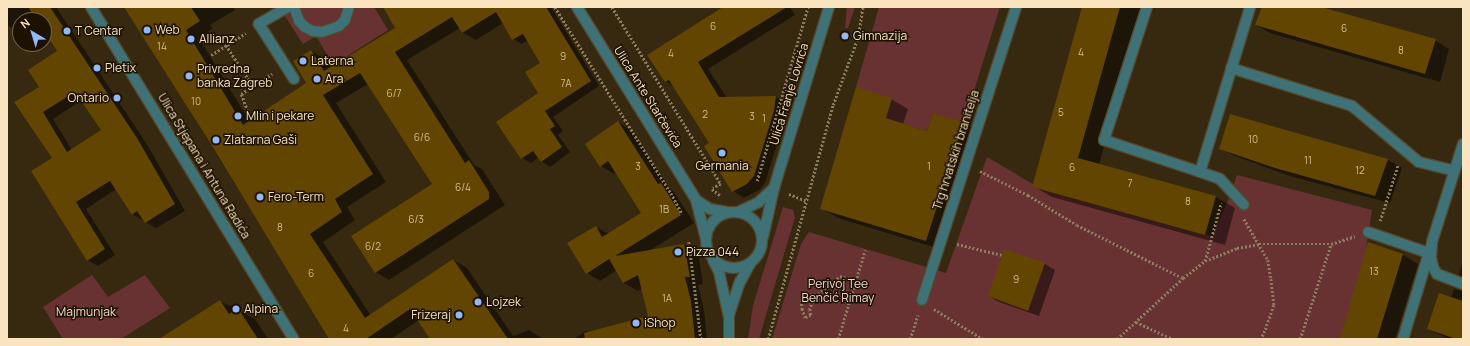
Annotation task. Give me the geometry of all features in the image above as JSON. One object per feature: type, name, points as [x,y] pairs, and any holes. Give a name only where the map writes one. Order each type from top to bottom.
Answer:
[{"type":"street","name":"Ulica Stjepana i Antuna Radića","points":[[91,7],[294,339]]},
{"type":"street","points":[[288,7],[259,24],[294,79]]},
{"type":"street","points":[[294,7],[299,21],[305,27],[313,31],[322,32],[339,26],[345,20],[349,7]]},
{"type":"street","name":"Ulica Ante Starčevića","points":[[577,7],[696,200],[706,239]]},
{"type":"street","name":"Ulica Franje Lovrića","points":[[763,237],[774,188],[829,7]]},
{"type":"street","name":"Trg hrvatskih branitelja","points":[[922,300],[1016,7]]},
{"type":"street","points":[[1147,7],[1104,140],[1220,179],[1226,185],[1242,209]]},
{"type":"street","points":[[1200,172],[1250,7]]},
{"type":"street","points":[[1232,68],[1352,106],[1419,162],[1454,171]]},
{"type":"street","points":[[1402,339],[1463,144]]},
{"type":"street","name":"Ulica Franje Lovrića","points":[[733,212],[760,202],[774,188]]},
{"type":"street","name":"Ulica Ante Starčevića","points":[[696,200],[710,209],[733,212]]},
{"type":"street","points":[[729,317],[740,282],[750,264],[760,252],[763,237],[755,220],[747,215],[733,212],[720,216],[713,222],[708,230],[706,239],[708,252],[719,272],[729,317],[729,339]]},
{"type":"street","points":[[1372,234],[1429,253]]},
{"type":"street","points":[[1432,242],[1431,258],[1434,270],[1437,274],[1463,284]]},
{"type":"street","points":[[712,258],[718,264],[726,267],[742,268],[750,264]]},
{"type":"path","points":[[555,7],[671,193],[683,217]]},
{"type":"path","points":[[612,7],[721,184],[713,188]]},
{"type":"path","points":[[757,182],[808,7]]},
{"type":"path","points":[[768,339],[833,105],[858,37],[863,7]]},
{"type":"path","points":[[211,55],[259,24]]},
{"type":"path","points":[[226,45],[253,86]]},
{"type":"path","points":[[249,115],[242,94],[286,66]]},
{"type":"path","points":[[1117,339],[1183,278],[1205,261],[1237,248],[1259,244],[1331,244],[1372,234],[1403,149]]},
{"type":"path","points":[[965,164],[1028,195],[1077,225],[1183,278]]},
{"type":"path","points":[[1205,261],[1226,185]]},
{"type":"path","points":[[1242,209],[1268,260],[1274,305],[1261,339]]},
{"type":"path","points":[[688,237],[701,339]]},
{"type":"path","points":[[941,241],[1002,254]]},
{"type":"path","points":[[1300,339],[1331,244]]},
{"type":"path","points":[[838,339],[865,250]]},
{"type":"path","points":[[811,295],[813,301],[810,309],[811,315],[806,318],[802,310],[802,299],[806,295],[818,294],[840,276],[856,281]]},
{"type":"path","points":[[910,339],[922,300],[946,317],[983,339]]},
{"type":"path","points":[[1136,322],[1172,339]]},
{"type":"green space","points":[[279,7],[374,7],[388,30],[333,65],[316,36],[303,44]]},
{"type":"green space","points":[[847,7],[855,7],[848,28],[845,28]]},
{"type":"green space","points":[[879,7],[1000,7],[964,123],[933,113],[927,131],[886,118],[856,87]]},
{"type":"green space","name":"Perivoj Tee Benčić Rimay","points":[[987,157],[1041,189],[1212,236],[1229,198],[1237,175],[1372,210],[1365,256],[1341,339],[772,339],[801,244],[809,232],[946,273]]},
{"type":"green space","points":[[783,207],[793,210],[795,217],[759,339],[748,339],[753,306]]},
{"type":"green space","name":"Majmunjak","points":[[92,275],[108,297],[145,275],[170,308],[121,339],[63,339],[43,307]]},
{"type":"building","points":[[28,7],[50,7],[137,138],[175,204],[145,223],[137,211],[132,215],[110,181],[76,202],[105,249],[87,261],[31,171],[52,158],[14,102],[39,87],[28,70],[57,51],[52,43],[52,12],[31,12]],"holes":[[[75,92],[101,130],[67,152],[43,112]]]},
{"type":"building","points":[[124,7],[191,7],[200,21],[186,30],[243,125],[306,83],[293,61],[311,50],[324,71],[395,28],[383,7],[546,7],[591,81],[545,111],[555,126],[550,129],[562,147],[541,162],[533,151],[521,159],[496,122],[538,93],[525,72],[540,63],[523,34],[512,40],[496,12],[462,33],[452,17],[395,52],[465,163],[469,160],[489,192],[489,199],[375,273],[351,236],[432,184],[360,73],[323,95],[373,174],[335,199],[342,212],[310,234],[365,318],[453,259],[508,339],[430,339],[410,309],[366,339],[329,339],[212,146]]},
{"type":"building","points":[[723,7],[787,7],[698,62],[719,97],[776,96],[774,111],[754,176],[747,184],[732,192],[704,146],[709,143],[669,80],[665,82],[647,55]]},
{"type":"building","points":[[1082,7],[1120,7],[1078,158],[1216,196],[1205,235],[1032,187]]},
{"type":"building","points":[[1262,7],[1321,7],[1436,39],[1425,74],[1255,25]]},
{"type":"building","points":[[856,87],[892,98],[886,118],[927,131],[933,113],[964,122],[926,241],[820,209]]},
{"type":"building","points":[[1230,114],[1388,159],[1375,196],[1275,168],[1219,149]]},
{"type":"building","points":[[618,121],[658,184],[661,183],[681,215],[615,256],[684,244],[690,277],[685,277],[691,301],[695,339],[585,339],[584,333],[648,316],[638,275],[623,283],[609,259],[586,274],[567,243],[596,226],[602,237],[641,213],[608,161],[600,167],[585,144]]},
{"type":"building","points":[[1368,242],[1403,254],[1377,339],[1340,339]]},
{"type":"building","points":[[1004,249],[1045,263],[1028,311],[988,296]]},
{"type":"building","points":[[1439,293],[1463,301],[1463,339],[1456,339],[1427,329]]},
{"type":"building","points":[[220,300],[229,314],[238,308],[258,339],[159,339]]},
{"type":"place","name":"Web","points":[[147,30]]},
{"type":"place","name":"T Centar","points":[[67,31]]},
{"type":"place","name":"Gimnazija","points":[[845,36]]},
{"type":"place","name":"Allianz","points":[[191,39]]},
{"type":"place","name":"Laterna","points":[[303,61]]},
{"type":"place","name":"Pletix","points":[[97,68]]},
{"type":"place","name":"Privredna banka Zagreb","points":[[189,76]]},
{"type":"place","name":"Ara","points":[[317,79]]},
{"type":"place","name":"Ontario","points":[[117,98]]},
{"type":"place","name":"Mlin i pekare","points":[[238,116]]},
{"type":"place","name":"Zlatarna Gaši","points":[[216,140]]},
{"type":"place","name":"Germania","points":[[722,153]]},
{"type":"place","name":"Fero-Term","points":[[260,197]]},
{"type":"place","name":"Pizza 044","points":[[678,252]]},
{"type":"place","name":"Lojzek","points":[[478,302]]},
{"type":"place","name":"Alpina","points":[[236,309]]},
{"type":"place","name":"Frizeraj","points":[[459,315]]},
{"type":"place","name":"iShop","points":[[636,323]]}]
